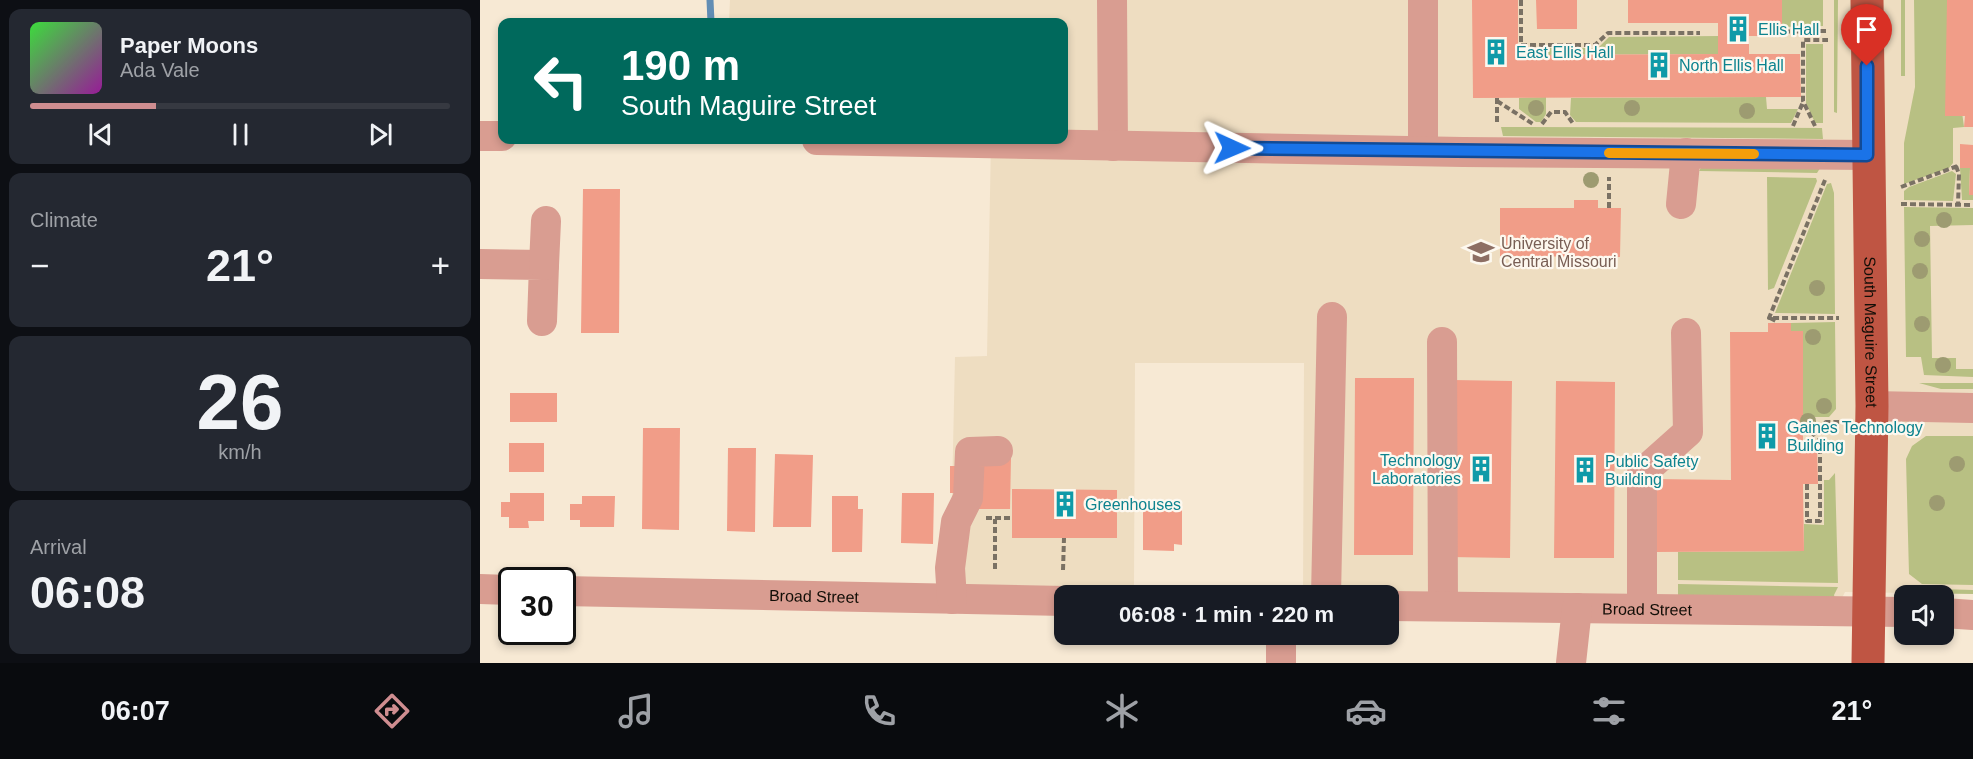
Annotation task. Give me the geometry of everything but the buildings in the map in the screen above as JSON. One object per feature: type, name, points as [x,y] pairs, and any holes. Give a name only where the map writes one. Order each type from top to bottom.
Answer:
[{"type":"main road","name":"South Maguire Street","points":[[1867,0],[1867,155],[1872,406],[1868,663]]},
{"type":"street","points":[[1113,0],[1113,146]]},
{"type":"street","points":[[1423,0],[1423,151]]},
{"type":"street","points":[[480,136],[498,136]]},
{"type":"street","points":[[1068,144],[1423,151],[1867,155]]},
{"type":"street","points":[[1681,204],[1686,153]]},
{"type":"street","points":[[542,321],[546,221]]},
{"type":"street","points":[[480,264],[544,265]]},
{"type":"street","points":[[1326,585],[1332,317]]},
{"type":"street","points":[[1642,608],[1642,473],[1688,432],[1686,333]]},
{"type":"street","points":[[1442,342],[1443,606]]},
{"type":"street","points":[[1872,406],[1973,408]]},
{"type":"street","points":[[952,598],[950,567],[956,522],[968,498],[970,452],[998,451]]},
{"type":"street","points":[[480,589],[498,590]]},
{"type":"street","name":"Broad Street","points":[[576,591],[1054,601]]},
{"type":"street","name":"Broad Street","points":[[1399,606],[1894,612]]},
{"type":"street","points":[[1571,663],[1577,608]]},
{"type":"street","points":[[1954,614],[1973,615]]},
{"type":"street","points":[[1281,645],[1281,663]]},
{"type":"path","points":[[1521,0],[1521,45],[1595,45],[1608,33],[1700,33]]},
{"type":"path","points":[[1757,32],[1828,31]]},
{"type":"path","points":[[1793,126],[1803,101],[1803,40],[1828,40]]},
{"type":"path","points":[[1497,124],[1497,100],[1533,124]]},
{"type":"path","points":[[1803,101],[1815,126]]},
{"type":"path","points":[[1542,124],[1551,112],[1565,112],[1574,125]]},
{"type":"path","points":[[1901,188],[1958,166],[1958,205]]},
{"type":"path","points":[[1609,173],[1609,208]]},
{"type":"path","points":[[1769,318],[1825,179]]},
{"type":"path","points":[[1901,204],[1973,205]]},
{"type":"path","points":[[1769,318],[1839,318]]},
{"type":"path","points":[[1769,318],[1778,322]]},
{"type":"path","points":[[1810,444],[1810,438],[1826,422],[1839,422]]},
{"type":"path","points":[[1807,484],[1807,521],[1820,521],[1819,429]]},
{"type":"path","points":[[1820,448],[1839,448]]},
{"type":"path","points":[[995,519],[995,569]]},
{"type":"path","points":[[1063,570],[1064,538]]},
{"type":"shaded area","name":"University of Central Missouri","points":[[730,0],[1973,0],[1973,594],[1954,594],[1954,585],[1894,585],[1894,593],[1845,592],[1842,598],[1399,596],[1399,585],[1303,585],[1304,363],[1135,363],[1134,585],[950,585],[955,357],[987,356],[991,144],[1068,144],[1068,18],[729,18]]},
{"type":"green space","points":[[1782,0],[1823,0],[1823,26],[1782,27]]},
{"type":"green space","points":[[1834,0],[1838,0],[1837,113],[1834,112]]},
{"type":"green space","points":[[1901,0],[1905,0],[1905,76],[1901,76]]},
{"type":"green space","points":[[1914,0],[1947,0],[1964,127],[1953,128],[1953,163],[1949,168],[1904,184],[1904,143],[1915,87]]},
{"type":"green space","points":[[1718,36],[1718,54],[1518,55],[1519,48],[1598,48],[1609,37]]},
{"type":"green space","points":[[1806,44],[1823,44],[1823,123],[1815,123],[1806,103]]},
{"type":"green space","points":[[1546,97],[1546,114],[1541,122],[1536,122],[1519,109],[1519,98]]},
{"type":"green space","points":[[1766,97],[1767,109],[1798,109],[1791,123],[1576,122],[1570,115],[1571,98]]},
{"type":"green space","points":[[1501,127],[1822,128],[1823,139],[1503,136]]},
{"type":"green space","points":[[1822,165],[1817,173],[1699,171],[1702,166]]},
{"type":"green space","points":[[1960,168],[1970,168],[1969,195],[1973,195],[1973,200],[1962,200]]},
{"type":"green space","points":[[1952,171],[1956,174],[1953,201],[1904,200],[1904,191],[1909,187]]},
{"type":"green space","points":[[1767,177],[1816,178],[1817,181],[1774,288],[1768,290]]},
{"type":"green space","points":[[1831,183],[1834,193],[1835,314],[1775,313],[1827,184]]},
{"type":"green space","points":[[1904,207],[1973,208],[1973,225],[1930,226],[1932,358],[1956,358],[1956,369],[1973,369],[1973,377],[1924,375],[1921,357],[1906,357]]},
{"type":"green space","points":[[1835,322],[1836,409],[1829,417],[1803,417],[1803,332],[1791,331],[1791,323]]},
{"type":"green space","points":[[1919,383],[1973,383],[1973,389],[1941,389]]},
{"type":"green space","points":[[1926,436],[1973,436],[1973,585],[1922,584],[1909,574],[1906,459],[1912,446]]},
{"type":"green space","points":[[1835,473],[1838,583],[1678,580],[1678,552],[1804,551],[1804,524],[1824,525],[1824,480],[1829,480]]},
{"type":"green space","points":[[1678,584],[1838,587],[1834,595],[1836,602],[1678,597]]},
{"type":"green space","points":[[1954,589],[1973,590],[1973,594],[1954,594]]},
{"type":"waterway","points":[[710,0],[711,18]]},
{"type":"slow traffic","points":[[1609,153],[1754,154]]},
{"type":"place","name":"Ellis Hall","points":[[1738,29]]},
{"type":"place","name":"East Ellis Hall","points":[[1496,52]]},
{"type":"place","name":"North Ellis Hall","points":[[1659,65]]},
{"type":"place","name":"University of Central Missouri","points":[[1481,252]]},
{"type":"place","name":"Gaines Technology Building","points":[[1767,436]]},
{"type":"place","name":"Technology Laboratories","points":[[1481,469]]},
{"type":"place","name":"Public Safety Building","points":[[1585,470]]},
{"type":"place","name":"Greenhouses","points":[[1065,504]]},
{"type":"route","points":[[1232,148],[1867,155],[1867,66]]}]
